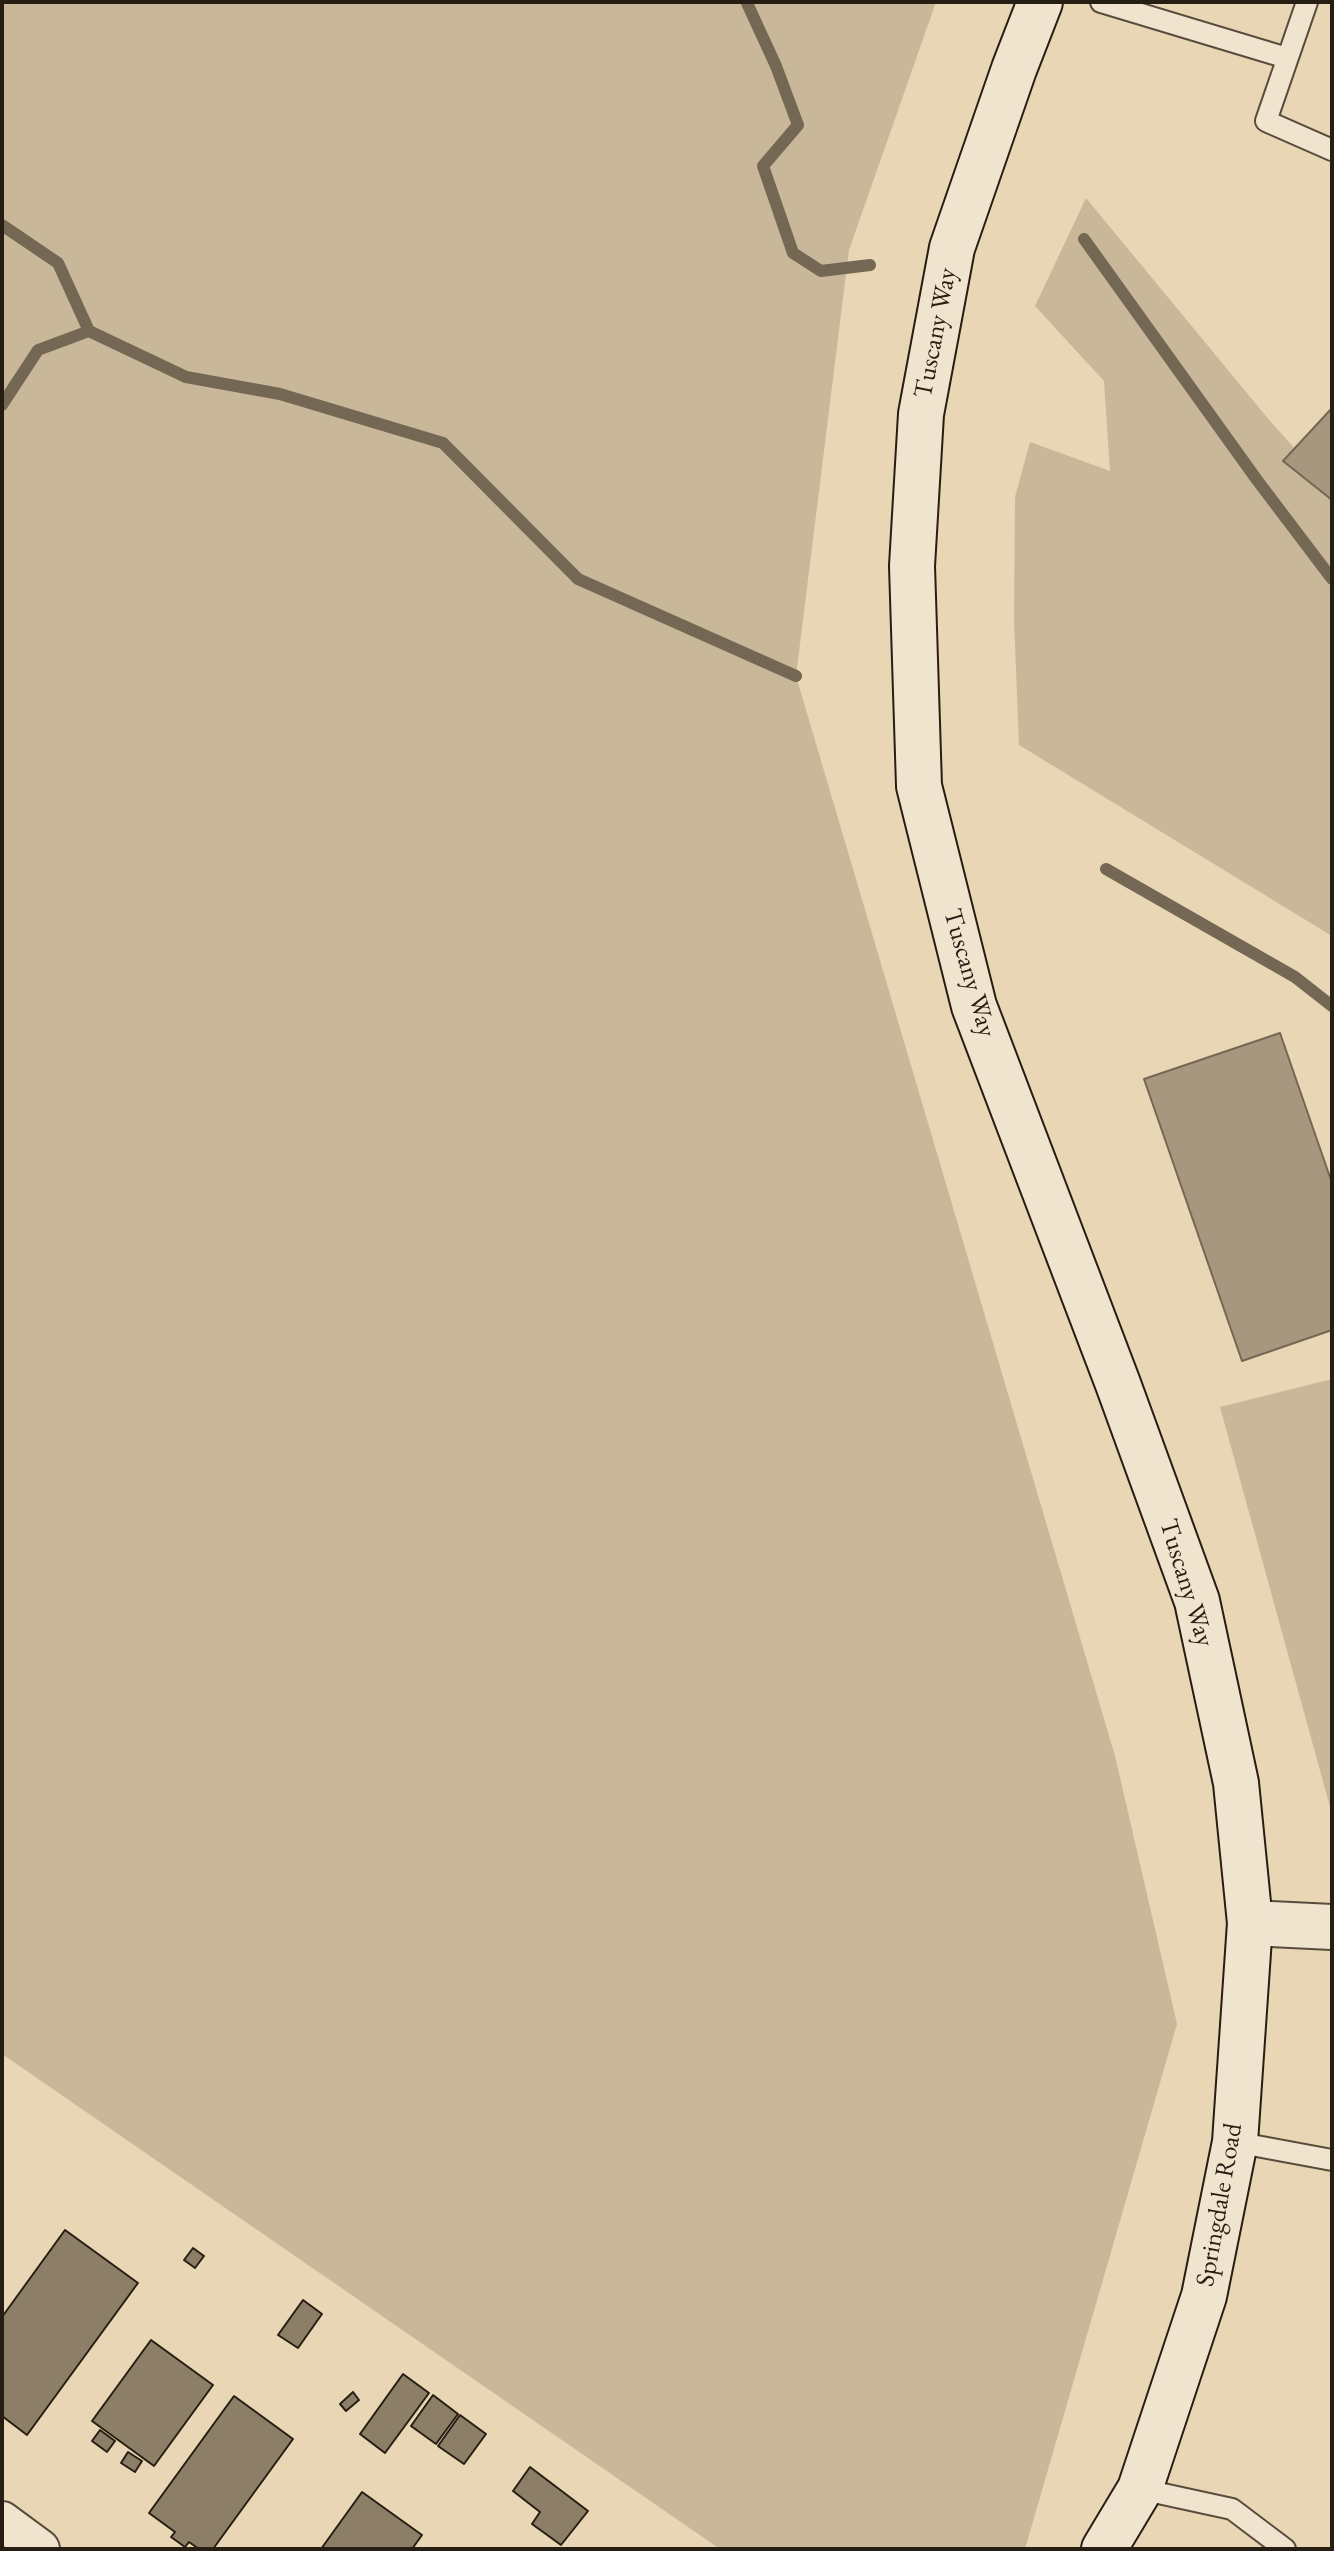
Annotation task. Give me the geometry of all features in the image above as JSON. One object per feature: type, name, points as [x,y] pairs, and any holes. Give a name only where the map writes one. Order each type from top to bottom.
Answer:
[{"type":"main road","name":"Tuscany Way","points":[[1040,2],[952,248],[921,414],[912,566],[919,786],[974,1006],[1197,1601],[1236,1783],[1250,1923]]},
{"type":"main road","points":[[1250,1923],[1332,1927]]},
{"type":"main road","name":"Springdale Road","points":[[1104,2549],[1140,2489],[1204,2296],[1235,2142],[1250,1923]]},
{"type":"street","points":[[2,2521],[40,2549]]},
{"type":"lane","points":[[1101,2],[1287,58]]},
{"type":"lane","points":[[1307,2],[1266,121],[1332,150]]},
{"type":"lane","points":[[1235,2142],[1332,2160]]},
{"type":"lane","points":[[1140,2489],[1232,2509],[1285,2549]]},
{"type":"shaded area","points":[[2,2],[936,2],[849,250],[796,676],[1115,1756],[1177,2024],[1025,2549],[720,2549],[2,2054]]},
{"type":"shaded area","points":[[1086,198],[1270,421],[1332,490],[1332,936],[1019,745],[1014,620],[1015,497],[1030,442],[1110,471],[1104,381],[1035,306]]},
{"type":"shaded area","points":[[1332,408],[1332,500],[1283,461]]},
{"type":"shaded area","points":[[1280,1033],[1332,1183],[1332,1330],[1242,1361],[1144,1079]]},
{"type":"shaded area","points":[[1332,1379],[1332,1814],[1220,1407]]},
{"type":"building","points":[[65,2230],[138,2283],[27,2435],[2,2416],[2,2317]]},
{"type":"building","points":[[193,2248],[204,2256],[195,2268],[184,2260]]},
{"type":"building","points":[[303,2300],[322,2314],[298,2348],[278,2335]]},
{"type":"building","points":[[151,2340],[213,2385],[154,2466],[92,2421]]},
{"type":"building","points":[[403,2374],[429,2393],[385,2453],[360,2434]]},
{"type":"building","points":[[353,2392],[359,2400],[346,2411],[340,2404]]},
{"type":"building","points":[[433,2395],[458,2414],[436,2444],[411,2426]]},
{"type":"building","points":[[234,2396],[293,2439],[213,2549],[199,2549],[189,2542],[185,2547],[171,2537],[175,2532],[149,2513]]},
{"type":"building","points":[[460,2415],[486,2434],[464,2464],[438,2446]]},
{"type":"building","points":[[100,2430],[115,2441],[107,2452],[92,2441]]},
{"type":"building","points":[[128,2452],[142,2461],[135,2472],[121,2463]]},
{"type":"building","points":[[530,2467],[588,2511],[561,2545],[532,2524],[540,2512],[513,2491]]},
{"type":"building","points":[[362,2492],[422,2535],[412,2549],[321,2549]]},
{"type":"waterway","points":[[747,3],[776,66],[798,125],[763,166],[793,253],[821,271],[870,265]]},
{"type":"waterway","points":[[2,225],[58,263],[89,331]]},
{"type":"waterway","points":[[1084,239],[1332,579]]},
{"type":"waterway","points":[[2,405],[38,350],[89,331],[186,377],[280,394],[443,443],[578,579],[796,676]]},
{"type":"waterway","points":[[1106,869],[1295,977],[1332,1006]]}]
